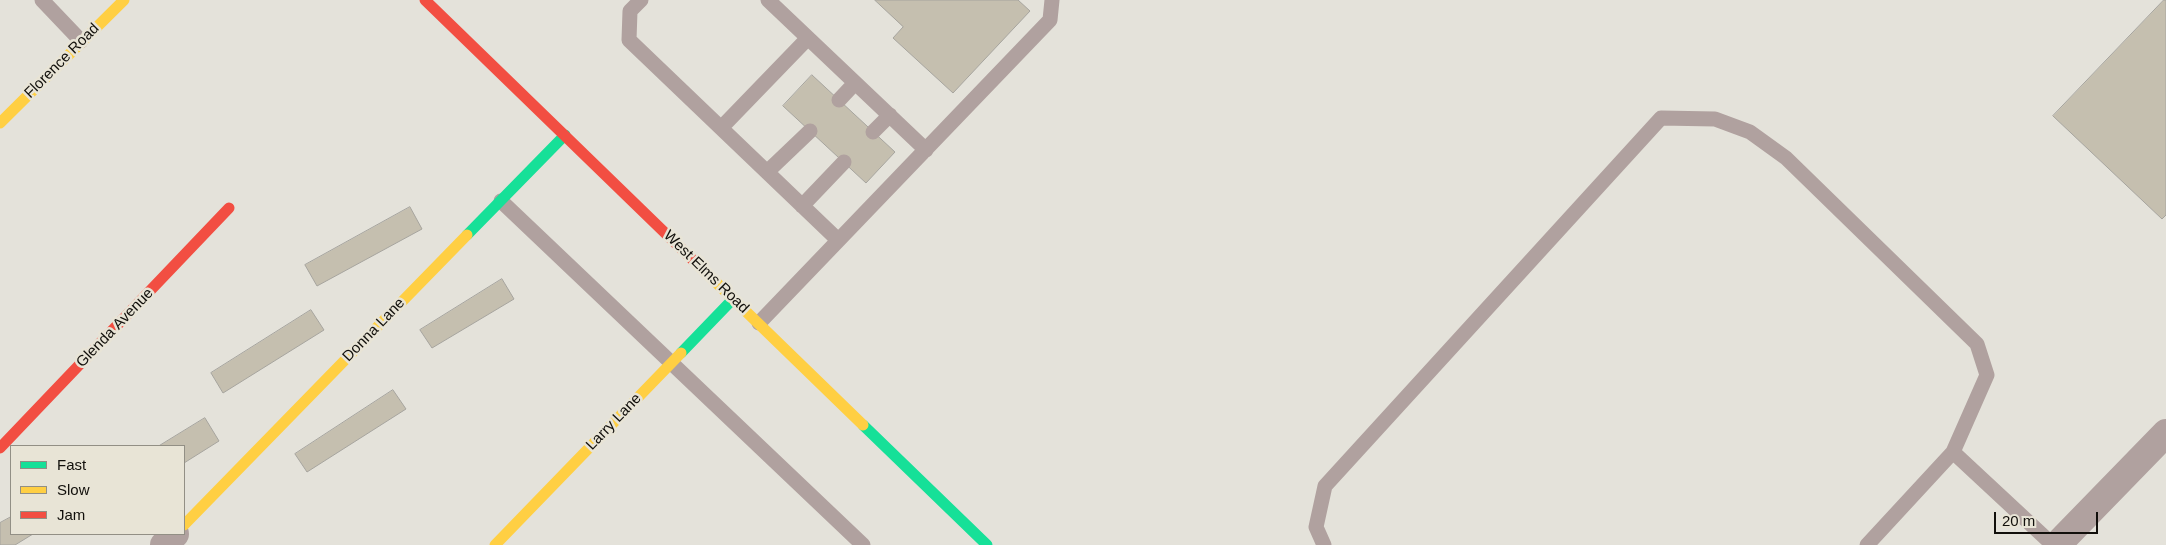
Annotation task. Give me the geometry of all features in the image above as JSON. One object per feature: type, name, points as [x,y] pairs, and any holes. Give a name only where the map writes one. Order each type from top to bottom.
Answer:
[{"type":"street","name":"Florence Road","points":[[0,123],[124,0]]},
{"type":"street","name":"West Elms Road","points":[[425,0],[759,323],[974,541]]},
{"type":"street","name":"Donna Lane","points":[[185,524],[565,136]]},
{"type":"street","name":"Glenda Avenue","points":[[0,448],[229,208]]},
{"type":"street","name":"Larry Lane","points":[[495,545],[733,299]]},
{"type":"street","points":[[2057,545],[2166,433]]},
{"type":"street","points":[[164,545],[175,535]]},
{"type":"lane","points":[[42,0],[82,41]]},
{"type":"lane","points":[[641,0],[630,11],[629,40],[838,240]]},
{"type":"lane","points":[[768,0],[926,150]]},
{"type":"lane","points":[[759,323],[1050,20],[1052,0]]},
{"type":"lane","points":[[721,128],[808,38]]},
{"type":"lane","points":[[839,100],[855,83]]},
{"type":"lane","points":[[873,132],[890,115]]},
{"type":"lane","points":[[1324,545],[1316,527],[1325,486],[1661,118],[1716,119],[1750,132],[1786,158],[1977,344],[1987,374],[1952,452],[1867,545]]},
{"type":"lane","points":[[767,172],[810,131]]},
{"type":"lane","points":[[802,206],[844,162]]},
{"type":"lane","points":[[501,201],[863,545]]},
{"type":"lane","points":[[1952,452],[2054,545]]},
{"type":"building","points":[[875,0],[1018,0],[1030,11],[953,93],[893,38],[903,27]]},
{"type":"building","points":[[2166,0],[2166,215],[2162,219],[2053,116]]},
{"type":"building","points":[[812,75],[895,152],[866,183],[783,106]]},
{"type":"building","points":[[410,207],[422,229],[317,286],[305,265]]},
{"type":"building","points":[[502,279],[514,299],[432,348],[420,330]]},
{"type":"building","points":[[311,310],[324,330],[223,393],[211,373]]},
{"type":"building","points":[[393,390],[406,409],[307,472],[295,454]]},
{"type":"building","points":[[205,418],[219,441],[185,462],[185,445],[161,445]]},
{"type":"building","points":[[10,518],[10,535],[31,535],[15,545],[0,545],[0,523]]},
{"type":"traffic: fast","points":[[467,235],[565,135]]},
{"type":"traffic: fast","points":[[681,353],[733,299]]},
{"type":"traffic: fast","points":[[863,425],[987,545]]},
{"type":"traffic: slow","points":[[0,123],[124,0]]},
{"type":"traffic: slow","points":[[185,524],[467,235]]},
{"type":"traffic: slow","points":[[695,262],[863,425]]},
{"type":"traffic: slow","points":[[495,545],[681,353]]},
{"type":"traffic: jam","points":[[425,0],[695,262]]},
{"type":"traffic: jam","points":[[0,448],[229,208]]}]
